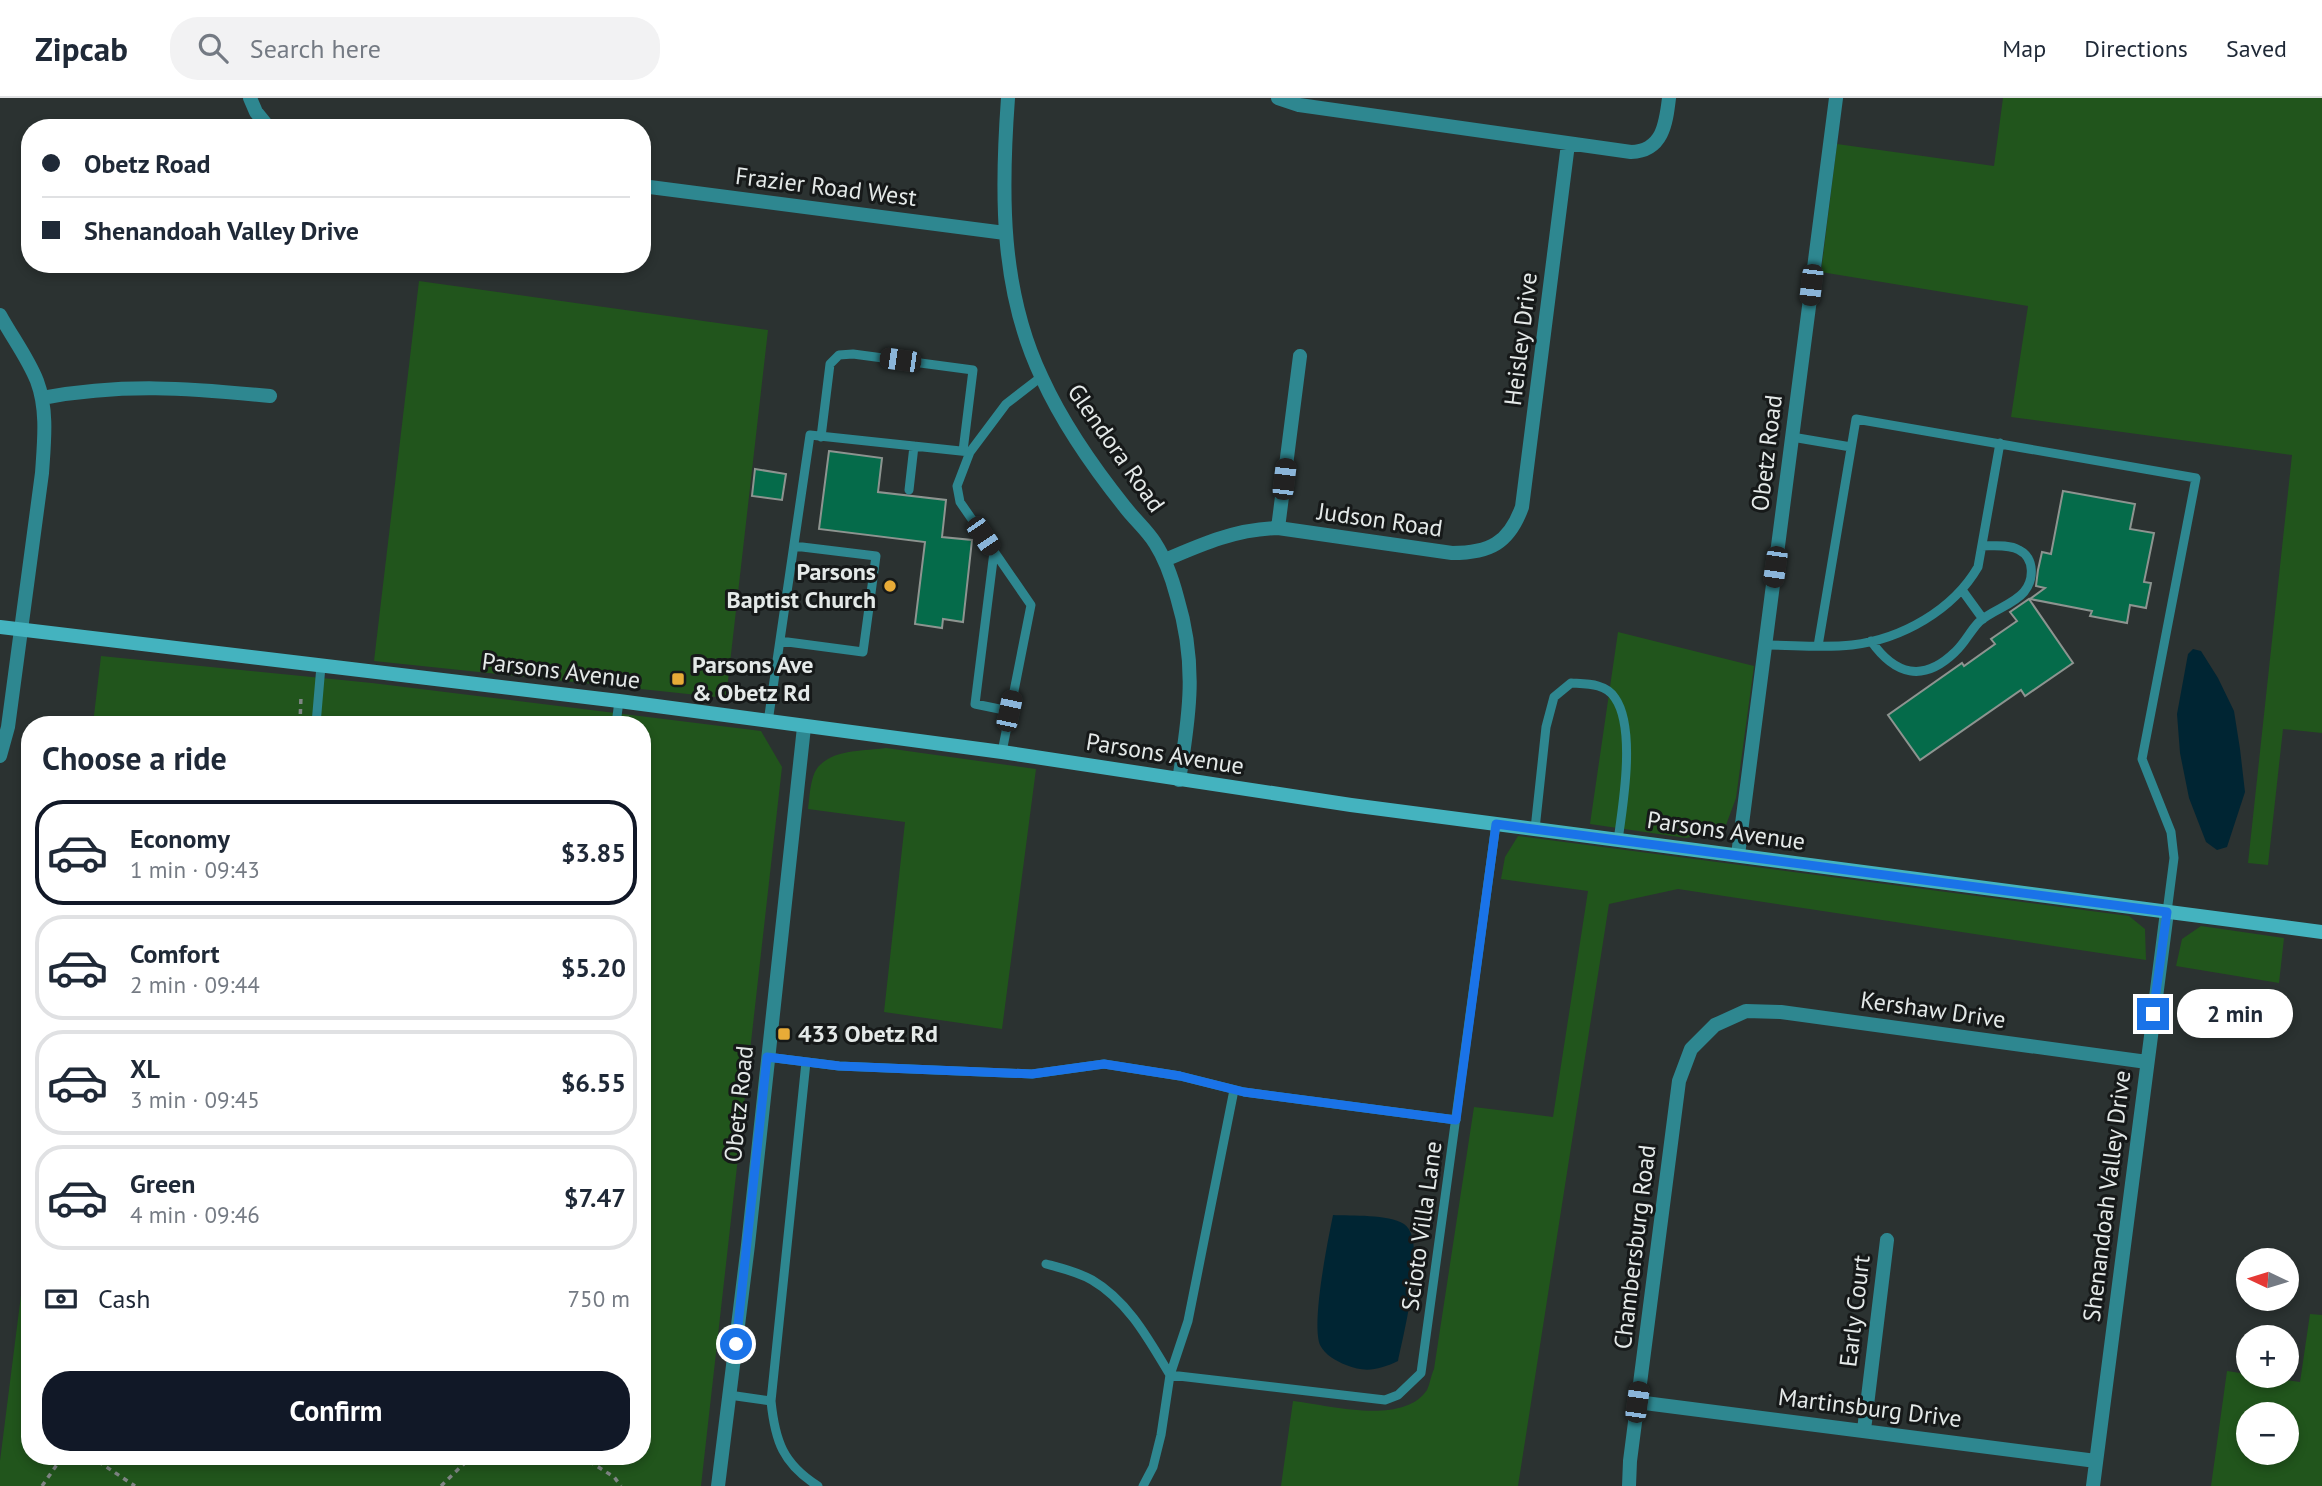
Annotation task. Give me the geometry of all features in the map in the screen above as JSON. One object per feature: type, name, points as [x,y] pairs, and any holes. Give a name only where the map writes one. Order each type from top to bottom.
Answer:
[{"type":"street","points":[[250,98],[262,119]]},
{"type":"street","name":"Glendora Road","points":[[1009,98],[1003,167],[1005,233],[1016,308],[1041,377],[1070,430],[1124,506],[1154,541],[1165,561],[1185,622],[1191,674],[1189,720],[1179,780]]},
{"type":"street","points":[[1278,98],[1299,105],[1631,152],[1643,151],[1662,135],[1669,98]]},
{"type":"street","name":"Obetz Road","points":[[1738,855],[1836,98]]},
{"type":"street","name":"Heisley Drive","points":[[1507,536],[1516,524],[1522,507],[1569,144]]},
{"type":"street","name":"Frazier Road West","points":[[651,188],[1005,233]]},
{"type":"street","points":[[0,315],[30,367],[42,398],[44,436],[42,473],[8,727],[0,756]]},
{"type":"street","points":[[1278,528],[1300,356]]},
{"type":"street","points":[[42,398],[80,391],[160,387],[270,396]]},
{"type":"street","name":"Judson Road","points":[[1165,561],[1223,536],[1255,529],[1278,528],[1452,553],[1472,553],[1492,548],[1507,536]]},
{"type":"street","name":"Parsons Avenue","points":[[0,627],[619,701],[1002,752],[1179,780],[1496,824],[2322,932]]},
{"type":"street","name":"Obetz Road","points":[[718,1486],[804,727]]},
{"type":"street","name":"Shenandoah Valley Drive","points":[[2093,1486],[2167,912]]},
{"type":"street","name":"Kershaw Drive","points":[[1714,1025],[1746,1011],[1781,1012],[2147,1062]]},
{"type":"street","name":"Chambersburg Road","points":[[1629,1486],[1637,1402],[1679,1082],[1691,1049],[1714,1025]]},
{"type":"street","name":"Early Court","points":[[1864,1430],[1887,1240]]},
{"type":"street","name":"Martinsburg Drive","points":[[1637,1402],[2096,1461]]},
{"type":"lane","points":[[821,436],[830,363],[839,355],[853,354],[973,370],[967,452],[957,486],[960,502],[1031,605],[1002,752]]},
{"type":"lane","points":[[967,452],[1006,404],[1041,377]]},
{"type":"lane","points":[[1818,646],[1856,419],[2196,478],[2142,759],[2171,832],[2174,858],[2167,912]]},
{"type":"lane","points":[[768,722],[810,435],[967,452]]},
{"type":"lane","points":[[1792,437],[1851,447]]},
{"type":"lane","points":[[1765,645],[1818,646],[1871,641],[1920,622],[1940,610],[1962,590],[1978,567],[2000,443]]},
{"type":"lane","points":[[909,491],[914,446]]},
{"type":"lane","points":[[780,641],[863,652],[876,556],[794,546]]},
{"type":"lane","points":[[1871,641],[1883,658],[1898,668],[1914,672],[1932,668],[1955,652],[1983,619],[2023,593],[2029,584],[2032,569],[2029,560],[2019,550],[1982,546]]},
{"type":"lane","points":[[994,552],[975,704],[1009,711]]},
{"type":"lane","points":[[1962,590],[1983,619]]},
{"type":"lane","points":[[317,716],[321,666]]},
{"type":"lane","points":[[1535,829],[1546,727],[1554,697],[1571,683],[1596,684],[1615,697],[1625,727],[1626,776],[1618,839]]},
{"type":"lane","points":[[617,716],[619,701]]},
{"type":"lane","name":"Scioto Villa Lane","points":[[1170,1375],[1385,1400],[1405,1389],[1421,1373],[1496,824]]},
{"type":"lane","points":[[767,1057],[839,1066],[1032,1074],[1104,1064],[1180,1076],[1234,1090],[1456,1120]]},
{"type":"lane","points":[[806,1062],[771,1401],[774,1432],[788,1459],[803,1476],[818,1486]]},
{"type":"lane","points":[[1143,1486],[1153,1467],[1170,1375],[1188,1321],[1234,1090]]},
{"type":"lane","points":[[1046,1264],[1091,1279],[1111,1294],[1145,1334],[1170,1375]]},
{"type":"lane","points":[[729,1395],[771,1401]]},
{"type":"path","points":[[300,716],[301,696]]},
{"type":"path","points":[[42,1486],[57,1465]]},
{"type":"path","points":[[104,1465],[135,1486]]},
{"type":"path","points":[[441,1486],[463,1465]]},
{"type":"path","points":[[595,1465],[614,1477],[621,1486]]},
{"type":"green space","points":[[2003,98],[2322,98],[2322,733],[2283,729],[2268,865],[2248,863],[2292,455],[2011,417],[2028,306],[1821,272],[1837,144],[1994,166]]},
{"type":"green space","points":[[419,281],[768,330],[726,698],[374,661]]},
{"type":"green space","points":[[1618,632],[1754,666],[1736,798],[1726,825],[1708,834],[1686,838],[1590,824]]},
{"type":"green space","points":[[101,656],[372,683],[639,716],[94,716]]},
{"type":"green space","points":[[651,717],[761,731],[782,767],[701,1486],[0,1486],[0,1461],[21,1295],[21,1465],[651,1465]]},
{"type":"green space","points":[[886,748],[1036,769],[1002,1029],[884,1012],[905,822],[808,809],[814,774],[820,765],[834,756]]},
{"type":"green space","points":[[1518,836],[2129,916],[2145,929],[2146,960],[1678,889],[1609,904],[1518,1486],[1281,1486],[1293,1401],[1345,1409],[1384,1410],[1416,1401],[1427,1390],[1434,1369],[1474,1107],[1553,1117],[1588,891],[1501,879],[1505,857]]},
{"type":"green space","points":[[2201,926],[2284,938],[2279,983],[2176,966],[2182,939]]},
{"type":"green space","points":[[2310,1314],[2322,1315],[2322,1486],[2211,1486],[2227,1371],[2236,1372],[2236,1388],[2299,1388]]},
{"type":"water","points":[[2193,649],[2201,651],[2234,711],[2240,749],[2245,792],[2227,847],[2217,850],[2206,842],[2189,798],[2180,753],[2177,714],[2188,654]]},
{"type":"water","points":[[1333,1215],[1389,1219],[1404,1224],[1411,1233],[1414,1267],[1404,1331],[1398,1361],[1385,1367],[1366,1370],[1353,1367],[1331,1357],[1320,1345],[1319,1301]]},
{"type":"building","points":[[829,451],[882,458],[878,492],[946,500],[942,537],[972,540],[963,622],[943,619],[942,628],[915,624],[925,542],[819,529]]},
{"type":"building","points":[[755,469],[786,474],[782,500],[752,496]]},
{"type":"building","points":[[2063,491],[2135,504],[2130,529],[2154,533],[2144,582],[2151,583],[2146,608],[2130,605],[2127,623],[2090,616],[2092,611],[2030,599],[2045,588],[2036,586],[2038,570],[2042,552],[2051,554]]},
{"type":"building","points":[[2029,599],[2073,663],[2025,696],[2021,690],[1920,760],[1888,715],[1962,663],[1964,666],[1995,644],[1991,639],[2017,621],[2010,612]]},
{"type":"place","name":"Parsons Baptist Church","points":[[890,586]]},
{"type":"place","name":"Parsons Ave & Obetz Rd","points":[[678,679]]},
{"type":"place","name":"433 Obetz Rd","points":[[784,1034]]},
{"type":"route","points":[[736,1344],[767,1057],[839,1066],[1032,1074],[1104,1064],[1180,1076],[1244,1092],[1456,1120],[1496,824],[2167,912],[2153,1014]]}]
